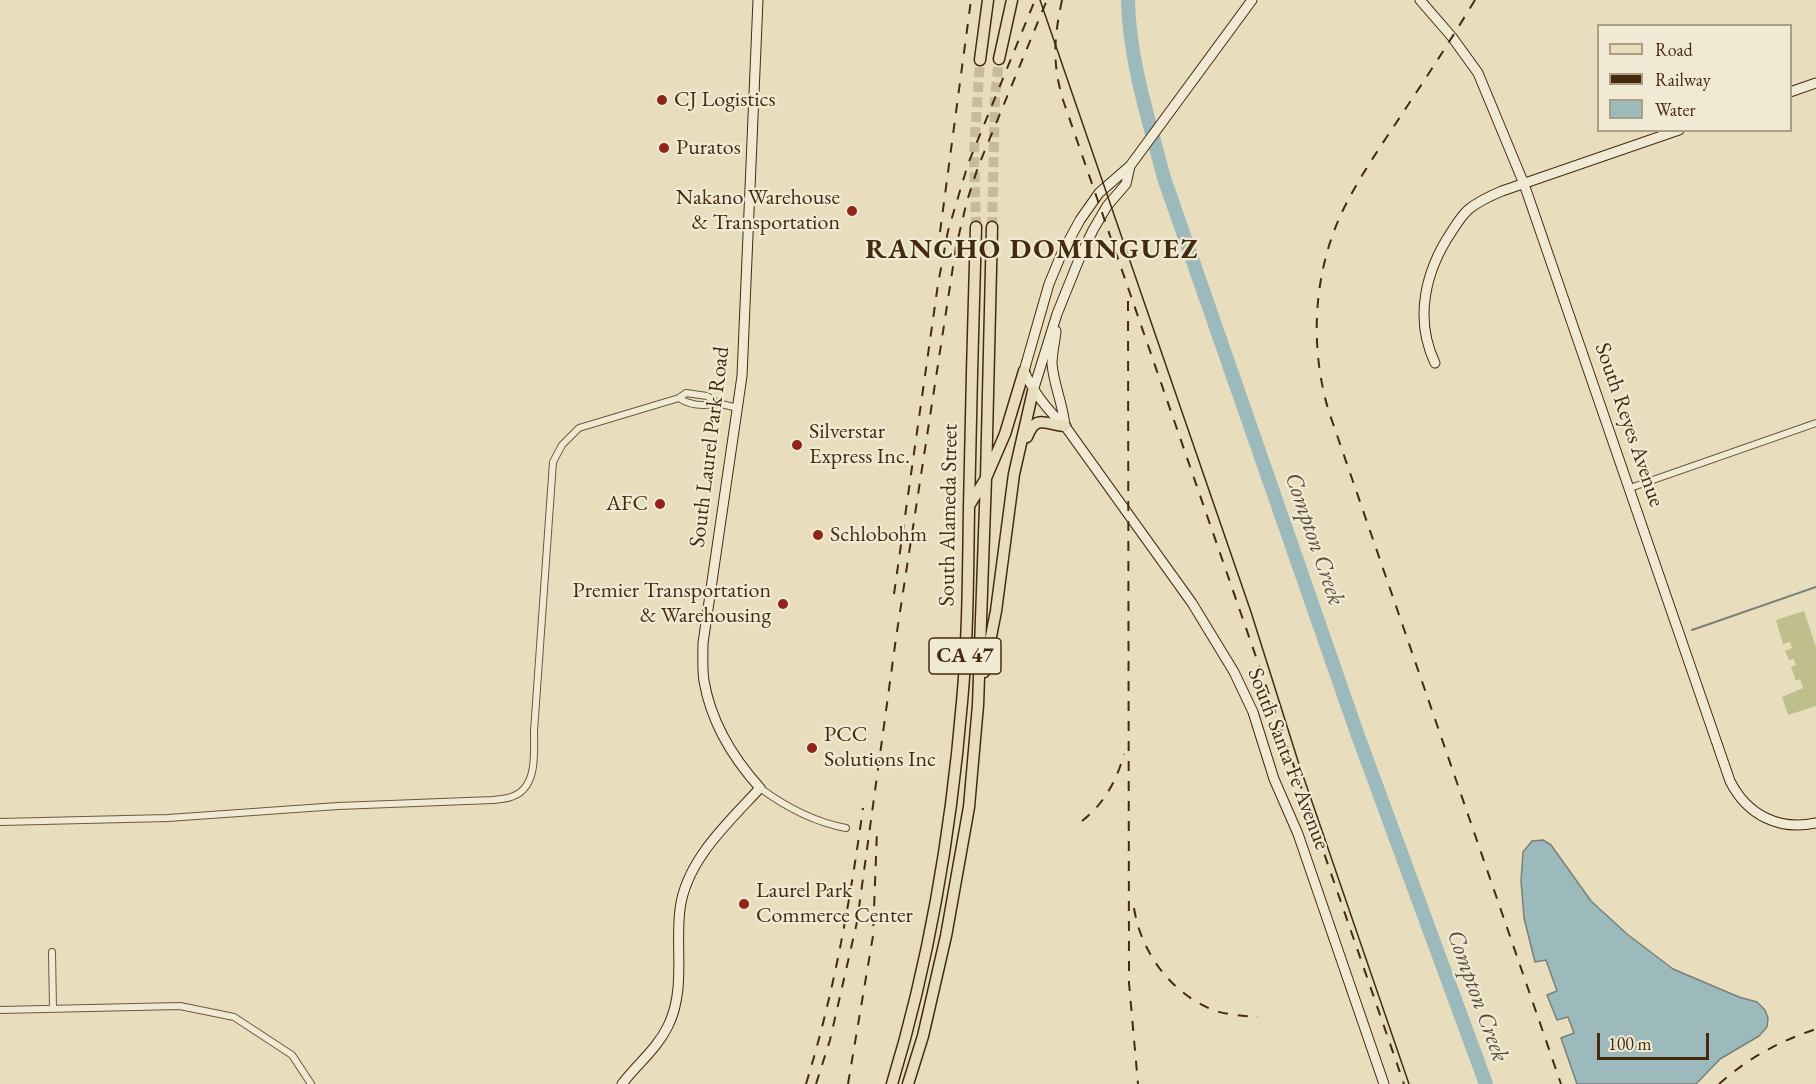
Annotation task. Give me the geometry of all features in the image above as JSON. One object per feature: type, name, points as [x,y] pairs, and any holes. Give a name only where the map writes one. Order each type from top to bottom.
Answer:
[{"type":"main road","points":[[980,60],[988,0]]},
{"type":"main road","points":[[999,59],[1011,0]]},
{"type":"main road","name":"South Alameda Street","points":[[891,1084],[908,1031],[931,934],[945,854],[962,701],[967,616],[976,227]]},
{"type":"main road","name":"South Alameda Street","points":[[908,1084],[926,1025],[969,807],[978,705],[992,227]]},
{"type":"main road","points":[[969,506],[986,478],[1005,434],[1023,371]]},
{"type":"main road","points":[[978,705],[996,611],[1014,474],[1034,391]]},
{"type":"main road","points":[[1014,474],[1032,426],[1042,421],[1065,426]]},
{"type":"street","name":"South Laurel Park Road","points":[[758,0],[743,367],[703,643],[704,679],[712,712],[727,746],[760,788],[789,808],[817,820],[846,828]]},
{"type":"street","points":[[1023,371],[1049,284],[1063,250],[1080,220],[1099,193],[1130,166],[1252,0]]},
{"type":"street","name":"South Reyes Avenue","points":[[1420,0],[1452,37],[1478,73],[1524,184],[1735,792],[1751,810],[1771,821],[1792,826],[1816,824]]},
{"type":"street","points":[[1792,92],[1816,83]]},
{"type":"street","points":[[1435,363],[1424,332],[1424,306],[1430,275],[1443,244],[1461,218],[1476,204],[1502,191],[1673,132]]},
{"type":"street","points":[[1034,391],[1057,314],[1080,257],[1107,206],[1126,184],[1130,166]]},
{"type":"street","points":[[1063,250],[1080,257]]},
{"type":"street","points":[[1057,314],[1053,365],[1065,426]]},
{"type":"street","name":"South Santa Fe Avenue","points":[[1023,371],[1034,391],[1050,412],[1065,426],[1192,603],[1234,672],[1253,712],[1274,779],[1298,834],[1384,1084]]},
{"type":"street","points":[[0,822],[168,818],[513,797],[525,789],[534,770],[534,731],[553,462],[561,444],[579,428],[679,398],[685,402],[701,405],[708,406],[717,403],[738,408]]},
{"type":"street","points":[[1630,488],[1816,423]]},
{"type":"street","points":[[622,1084],[658,1042],[668,1026],[679,981],[680,908],[684,888],[692,872],[719,833],[760,788]]},
{"type":"street","points":[[52,952],[53,1008]]},
{"type":"street","points":[[0,1010],[180,1005],[234,1017],[292,1054],[311,1084]]},
{"type":"green space","points":[[1804,611],[1816,647],[1816,706],[1788,715],[1782,697],[1803,688],[1800,679],[1796,681],[1791,667],[1796,665],[1794,659],[1789,660],[1785,651],[1792,648],[1790,642],[1783,644],[1776,620]]},
{"type":"water","points":[[1543,840],[1551,845],[1591,901],[1627,934],[1673,969],[1739,997],[1757,1002],[1765,1010],[1768,1018],[1767,1027],[1759,1036],[1720,1059],[1696,1084],[1577,1084],[1561,1038],[1574,1033],[1568,1017],[1557,1020],[1547,995],[1557,991],[1546,960],[1535,962],[1524,918],[1521,881],[1523,852],[1532,841]]},
{"type":"waterway","name":"Compton Creek","points":[[1128,0],[1136,67],[1164,178],[1357,733],[1486,1084]]},
{"type":"waterway","points":[[1692,630],[1816,587]]},
{"type":"tunnel","points":[[992,227],[995,96],[999,59]]},
{"type":"tunnel","points":[[976,227],[974,153],[980,60]]},
{"type":"tram line","points":[[1040,0],[1251,612],[1298,761],[1409,1084]]},
{"type":"railway","points":[[940,232],[971,0]]},
{"type":"railway","points":[[894,594],[938,284],[948,231],[968,164],[1035,0]]},
{"type":"railway","points":[[816,1084],[830,1040],[857,922],[896,638],[956,247],[978,167],[1047,0]]},
{"type":"railway","points":[[1062,0],[1055,50],[1059,87],[1063,100],[1404,1084]]},
{"type":"railway","points":[[1475,0],[1372,159],[1344,208],[1334,232],[1320,283],[1317,309],[1319,361],[1329,412],[1561,1084]]},
{"type":"railway","points":[[1128,301],[1129,983],[1138,1084]]},
{"type":"railway","points":[[1082,821],[1109,791],[1124,754]]},
{"type":"railway","points":[[806,1084],[825,1016],[840,947],[863,808]]},
{"type":"railway","points":[[848,1084],[873,936],[877,831]]},
{"type":"railway","points":[[1134,908],[1138,925],[1151,956],[1173,983],[1200,1004],[1216,1011],[1258,1017]]},
{"type":"railway","points":[[1719,1084],[1741,1066],[1765,1051],[1816,1029]]},
{"type":"place","name":"CJ Logistics","points":[[662,100]]},
{"type":"place","name":"Puratos","points":[[664,148]]},
{"type":"place","name":"Nakano Warehouse & Transportation","points":[[852,211]]},
{"type":"place","name":"Silverstar Express Inc.","points":[[797,445]]},
{"type":"place","name":"AFC","points":[[660,504]]},
{"type":"place","name":"Schlobohm","points":[[818,535]]},
{"type":"place","name":"Premier Transportation & Warehousing","points":[[783,604]]},
{"type":"place","name":"PCC Solutions Inc","points":[[812,748]]},
{"type":"place","name":"Laurel Park Commerce Center","points":[[744,904]]},
{"type":"district","name":"RANCHO DOMINGUEZ","points":[[1032,250]]}]
